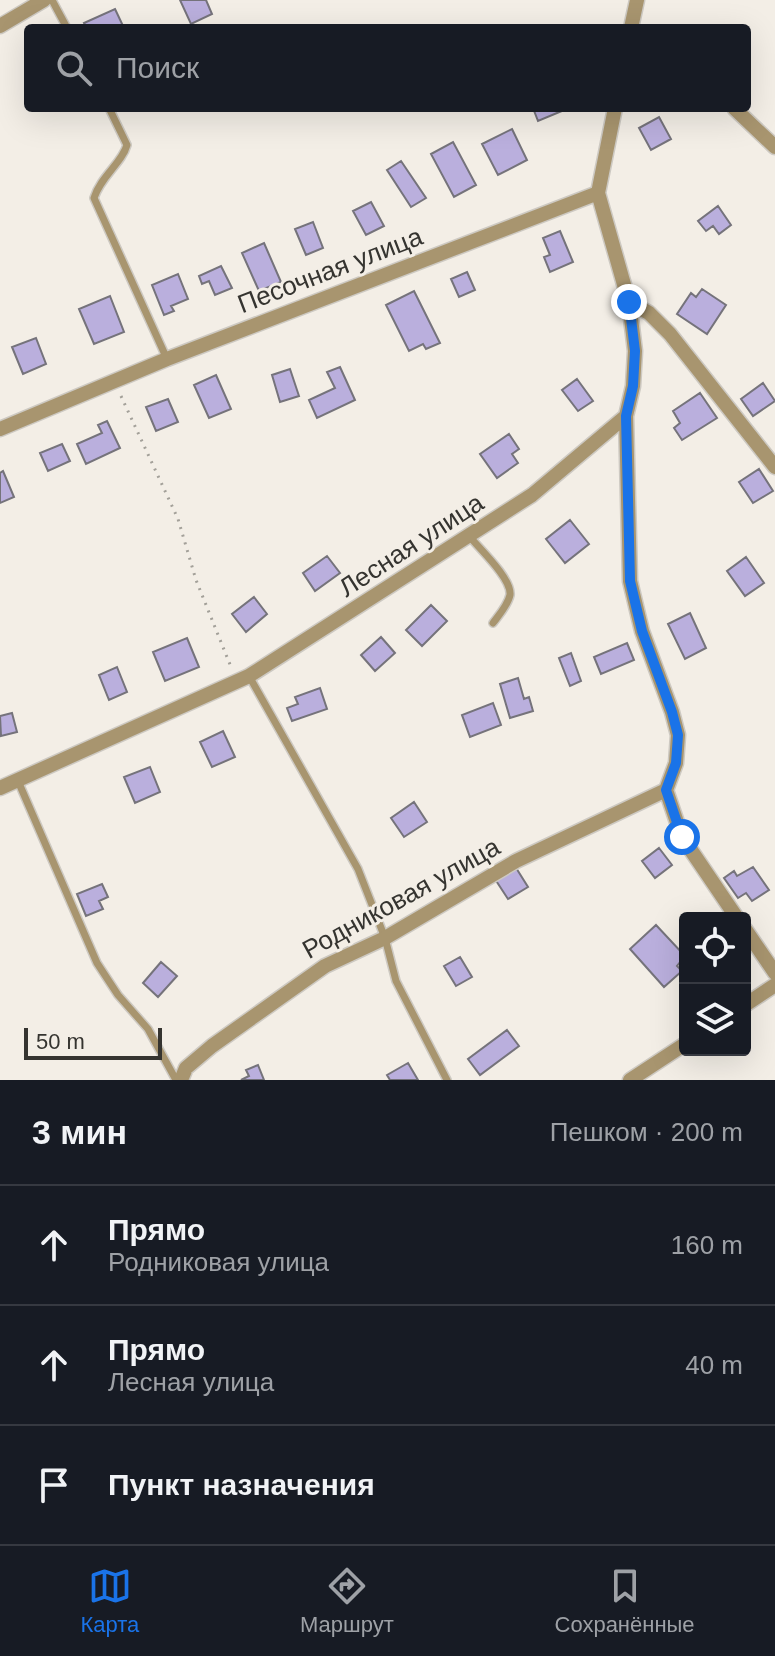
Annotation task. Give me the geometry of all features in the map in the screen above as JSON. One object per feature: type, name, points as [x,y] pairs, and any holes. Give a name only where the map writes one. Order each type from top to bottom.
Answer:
[{"type":"street","points":[[0,26],[44,0]]},
{"type":"street","points":[[632,24],[637,0]]},
{"type":"street","points":[[614,112],[598,193],[629,302],[635,351],[633,386],[626,416],[630,581],[642,631],[678,735],[676,763],[666,790],[682,837],[733,912]]},
{"type":"street","points":[[738,112],[775,147]]},
{"type":"street","name":"Песочная улица","points":[[0,429],[167,359],[598,193]]},
{"type":"street","points":[[629,302],[649,313],[670,334],[775,467]]},
{"type":"street","name":"Лесная улица","points":[[0,788],[243,679],[532,495],[626,416]]},
{"type":"street","name":"Родниковая улица","points":[[179,1080],[186,1068],[212,1046],[325,966],[385,938],[516,861],[666,790]]},
{"type":"street","points":[[751,938],[775,973]]},
{"type":"street","points":[[751,1001],[775,985]]},
{"type":"street","points":[[630,1080],[679,1048]]},
{"type":"lane","points":[[52,0],[65,24]]},
{"type":"lane","points":[[111,112],[127,145],[125,153],[97,187],[94,198],[167,359]]},
{"type":"lane","points":[[469,536],[510,589],[509,599],[493,623]]},
{"type":"lane","points":[[243,679],[358,869],[385,938],[396,981],[447,1080]]},
{"type":"lane","points":[[18,781],[97,963],[118,995],[148,1029],[179,1080]]},
{"type":"path","points":[[113,381],[178,519],[196,580],[243,679]]},
{"type":"building","points":[[180,0],[206,0],[212,14],[191,24]]},
{"type":"building","points":[[115,9],[122,24],[85,24]]},
{"type":"building","points":[[535,112],[559,112],[538,121]]},
{"type":"building","points":[[659,117],[671,139],[651,150],[639,128]]},
{"type":"building","points":[[512,129],[527,160],[498,175],[482,144]]},
{"type":"building","points":[[453,142],[476,185],[454,197],[431,154]]},
{"type":"building","points":[[401,161],[426,198],[411,207],[387,170]]},
{"type":"building","points":[[371,202],[384,226],[366,235],[353,211]]},
{"type":"building","points":[[718,206],[731,225],[719,234],[713,226],[706,231],[698,221]]},
{"type":"building","points":[[313,222],[323,248],[306,255],[295,229]]},
{"type":"building","points":[[560,231],[573,262],[550,272],[544,257],[550,255],[543,238]]},
{"type":"building","points":[[264,243],[281,282],[259,291],[242,253]]},
{"type":"building","points":[[221,266],[232,288],[215,295],[209,281],[202,284],[199,276]]},
{"type":"building","points":[[467,272],[475,290],[459,297],[451,279]]},
{"type":"building","points":[[178,274],[188,299],[171,306],[174,311],[164,315],[152,285]]},
{"type":"building","points":[[702,289],[726,305],[707,334],[677,314],[691,293],[696,297]]},
{"type":"building","points":[[414,291],[440,343],[426,349],[423,344],[409,351],[386,305]]},
{"type":"building","points":[[110,296],[124,332],[94,344],[79,309]]},
{"type":"building","points":[[36,338],[46,364],[23,374],[12,347]]},
{"type":"building","points":[[340,367],[355,400],[317,418],[309,400],[335,388],[327,372]]},
{"type":"building","points":[[290,369],[299,396],[280,402],[272,375]]},
{"type":"building","points":[[216,375],[231,409],[209,418],[194,385]]},
{"type":"building","points":[[577,379],[593,401],[578,411],[562,390]]},
{"type":"building","points":[[763,383],[775,401],[753,416],[741,399]]},
{"type":"building","points":[[700,393],[717,418],[682,440],[674,428],[680,423],[673,411]]},
{"type":"building","points":[[168,399],[178,422],[156,431],[146,407]]},
{"type":"building","points":[[107,421],[120,448],[86,464],[77,444],[102,433],[98,425]]},
{"type":"building","points":[[509,434],[519,449],[512,454],[518,463],[497,478],[480,454]]},
{"type":"building","points":[[62,444],[70,461],[48,471],[40,453]]},
{"type":"building","points":[[759,469],[773,491],[753,503],[739,482]]},
{"type":"building","points":[[3,471],[14,497],[0,503],[0,473]]},
{"type":"building","points":[[570,520],[589,544],[565,563],[546,539]]},
{"type":"building","points":[[327,556],[340,573],[315,591],[303,573]]},
{"type":"building","points":[[746,557],[764,583],[745,596],[727,571]]},
{"type":"building","points":[[254,597],[267,614],[246,632],[232,614]]},
{"type":"building","points":[[431,605],[447,621],[422,646],[406,630]]},
{"type":"building","points":[[690,613],[706,648],[685,659],[668,624]]},
{"type":"building","points":[[381,637],[395,653],[375,671],[361,655]]},
{"type":"building","points":[[187,638],[199,667],[165,681],[153,652]]},
{"type":"building","points":[[627,643],[634,660],[601,674],[594,657]]},
{"type":"building","points":[[571,653],[581,681],[570,686],[559,658]]},
{"type":"building","points":[[117,667],[127,692],[109,700],[99,675]]},
{"type":"building","points":[[518,678],[524,699],[529,697],[533,711],[510,718],[500,684]]},
{"type":"building","points":[[320,688],[327,709],[292,721],[287,708],[298,704],[295,697]]},
{"type":"building","points":[[493,703],[501,725],[470,737],[462,715]]},
{"type":"building","points":[[12,713],[17,732],[1,736],[0,716]]},
{"type":"building","points":[[223,731],[235,757],[212,767],[200,742]]},
{"type":"building","points":[[150,767],[160,792],[135,803],[124,777]]},
{"type":"building","points":[[414,802],[427,822],[404,837],[391,818]]},
{"type":"building","points":[[659,848],[672,865],[655,878],[642,861]]},
{"type":"building","points":[[513,863],[528,887],[508,899],[493,876]]},
{"type":"building","points":[[753,867],[769,890],[752,901],[746,893],[738,898],[724,878],[734,871],[737,876]]},
{"type":"building","points":[[102,884],[108,897],[99,901],[103,909],[86,916],[77,894]]},
{"type":"building","points":[[656,925],[679,950],[679,974],[664,987],[630,949]]},
{"type":"building","points":[[460,957],[472,977],[456,986],[444,966]]},
{"type":"building","points":[[161,962],[177,976],[158,997],[143,983]]},
{"type":"building","points":[[507,1030],[519,1046],[480,1075],[468,1059]]},
{"type":"building","points":[[408,1063],[418,1080],[390,1080],[387,1075]]},
{"type":"building","points":[[258,1065],[264,1080],[241,1080],[249,1076],[246,1070]]},
{"type":"route","points":[[629,302],[635,351],[633,386],[626,416],[630,581],[642,631],[678,735],[676,763],[666,790],[682,837]]}]
